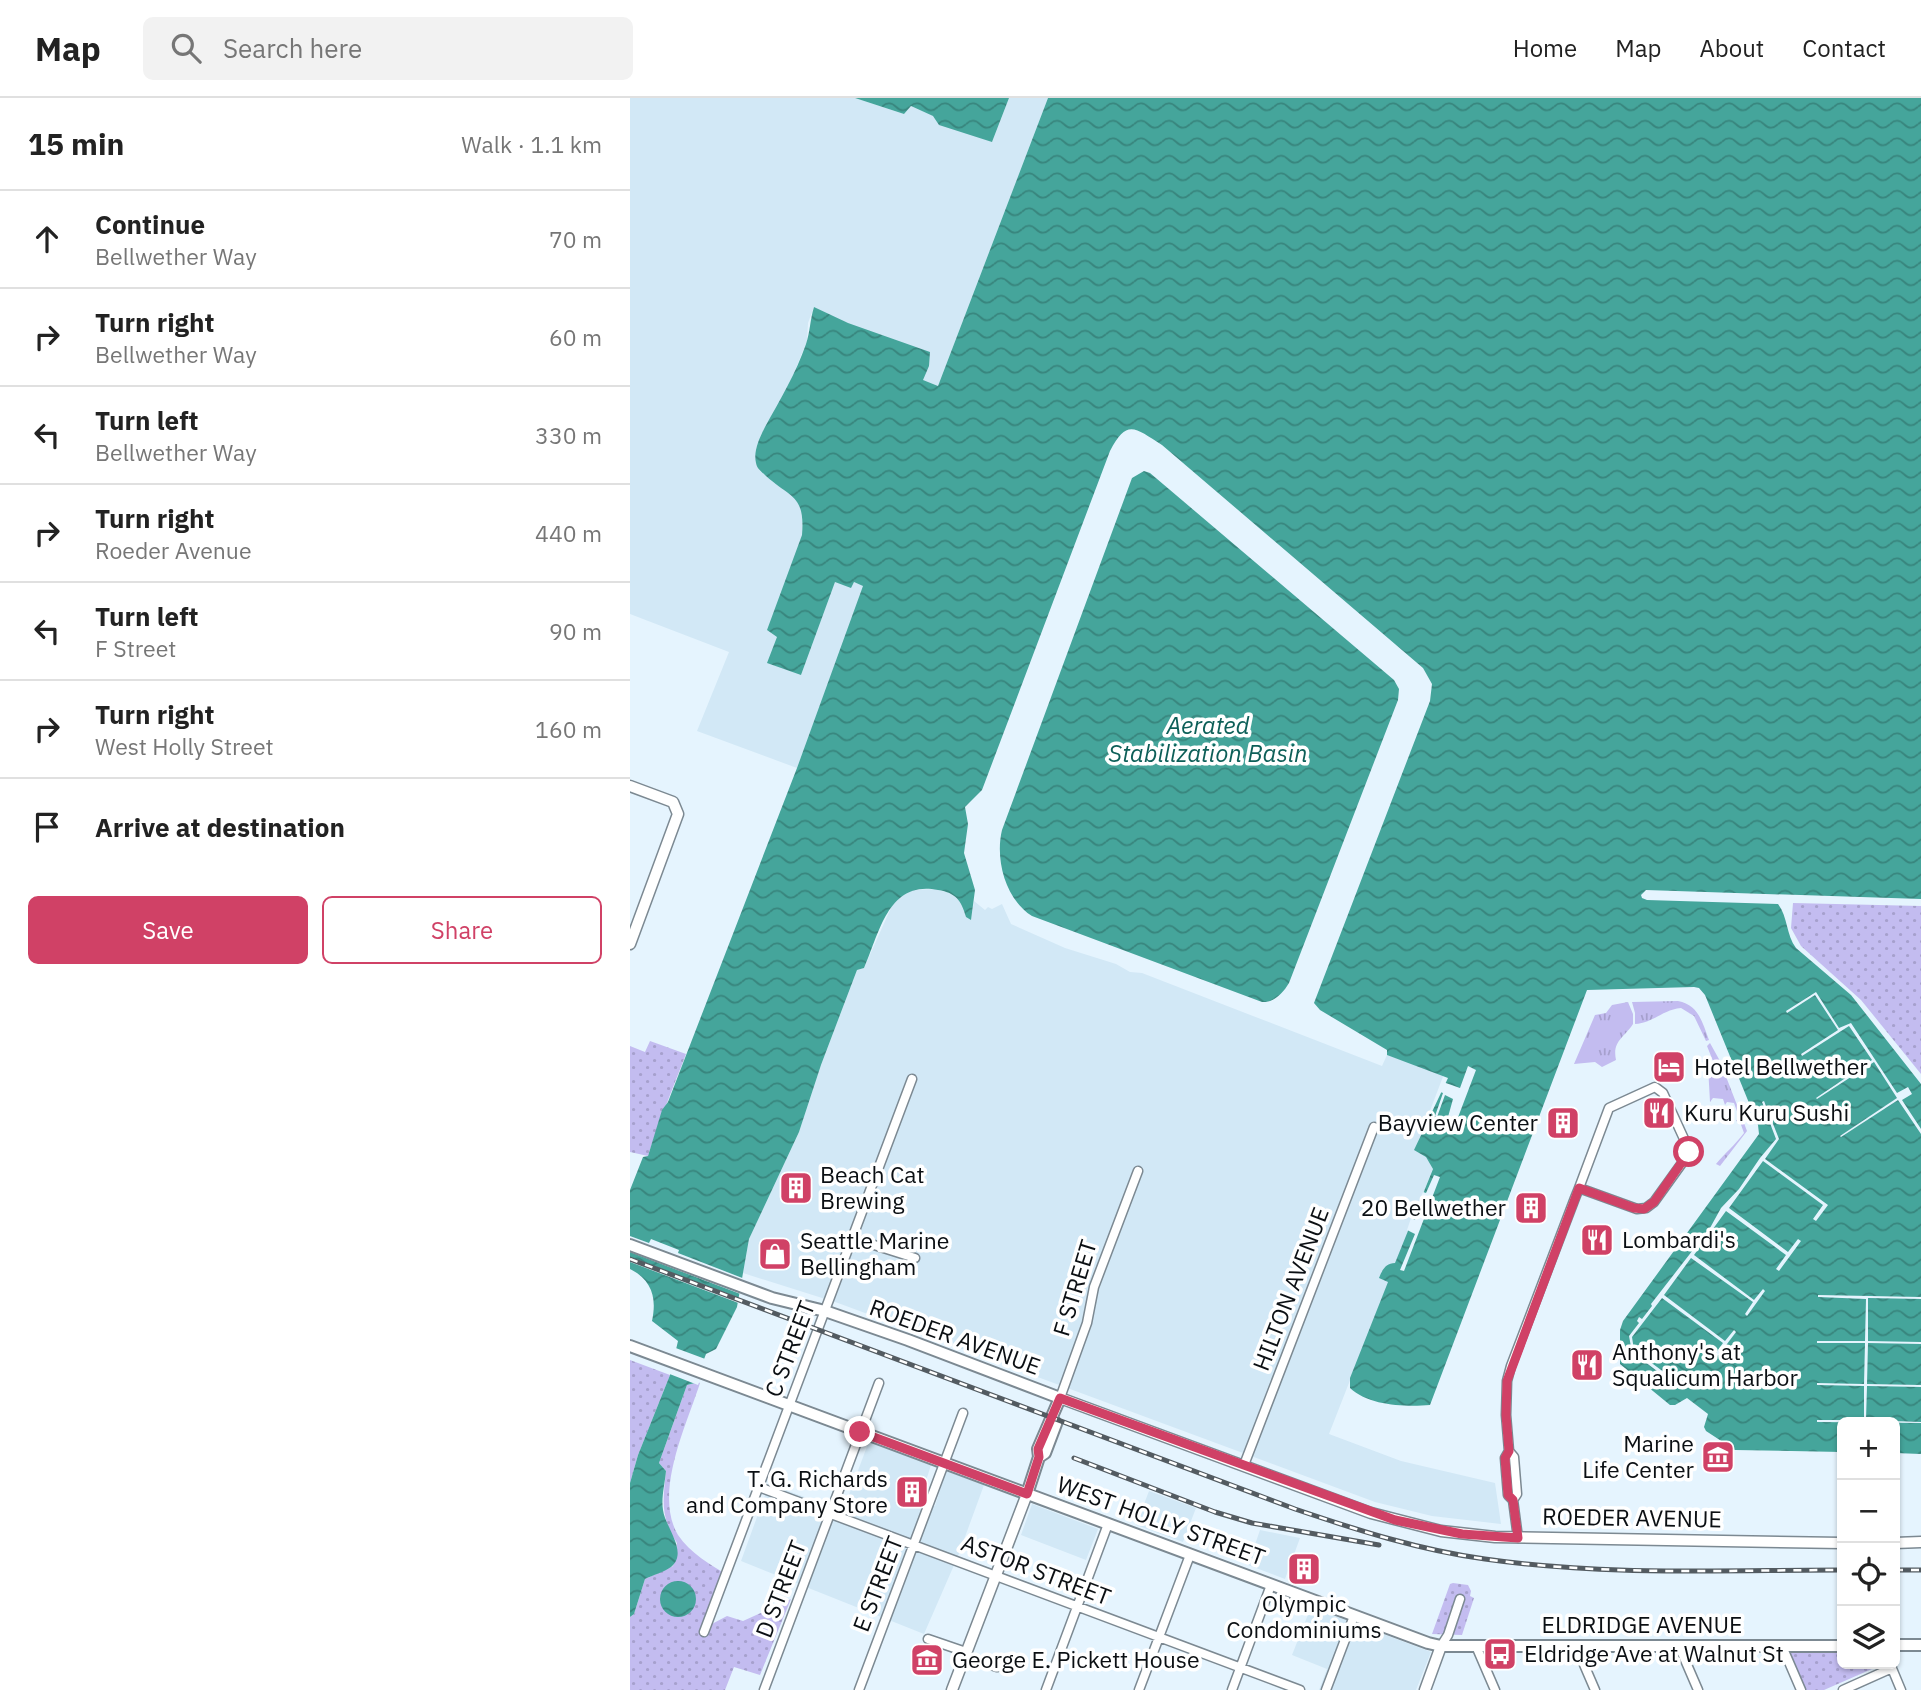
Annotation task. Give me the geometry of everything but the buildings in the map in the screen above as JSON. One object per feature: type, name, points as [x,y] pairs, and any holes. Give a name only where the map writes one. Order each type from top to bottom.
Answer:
[{"type":"main road","name":"ROEDER AVENUE","points":[[630,1245],[760,1293],[825,1311],[908,1340],[1060,1398]]},
{"type":"main road","name":"WEST HOLLY STREET","points":[[630,1346],[1424,1642],[1441,1646]]},
{"type":"main road","name":"F STREET","points":[[1027,1494],[1039,1457],[1045,1453],[1056,1424],[1052,1418],[1060,1398]]},
{"type":"main road","points":[[1900,1645],[1921,1645]]},
{"type":"main road","name":"ELDRIDGE AVENUE","points":[[1441,1646],[1837,1646]]},
{"type":"street","points":[[630,786],[673,802],[678,814],[630,944]]},
{"type":"street","name":"C STREET","points":[[704,1632],[912,1079]]},
{"type":"street","points":[[1518,1538],[1513,1500],[1517,1494],[1514,1457],[1509,1451],[1506,1403],[1509,1374],[1609,1108],[1655,1087],[1662,1093],[1689,1152],[1654,1202],[1646,1208],[1637,1209],[1579,1188]]},
{"type":"street","name":"HILTON AVENUE","points":[[1244,1465],[1374,1127]]},
{"type":"street","name":"F STREET","points":[[1060,1398],[1087,1323],[1094,1286],[1138,1171]]},
{"type":"street","points":[[852,1238],[915,1258]]},
{"type":"street","name":"D STREET","points":[[764,1690],[878,1383]]},
{"type":"street","name":"ROEDER AVENUE","points":[[1060,1398],[1395,1520],[1462,1534],[1518,1538],[1837,1543]]},
{"type":"street","name":"E STREET","points":[[859,1690],[963,1413]]},
{"type":"street","name":"ASTOR STREET","points":[[759,1487],[1300,1690]]},
{"type":"street","name":"F STREET","points":[[952,1690],[1027,1494]]},
{"type":"street","points":[[1046,1690],[1108,1524]]},
{"type":"street","points":[[1900,1543],[1921,1542]]},
{"type":"street","points":[[1139,1690],[1190,1555]]},
{"type":"street","points":[[1232,1690],[1271,1585]]},
{"type":"street","points":[[1425,1690],[1461,1599]]},
{"type":"street","points":[[1326,1690],[1354,1616]]},
{"type":"street","points":[[928,1639],[997,1667]]},
{"type":"street","points":[[1476,1646],[1495,1690]]},
{"type":"street","points":[[1576,1646],[1595,1690]]},
{"type":"street","points":[[1679,1646],[1698,1690]]},
{"type":"street","points":[[1782,1646],[1801,1690]]},
{"type":"street","points":[[1843,1690],[1885,1669]]},
{"type":"street","points":[[1892,1669],[1901,1690]]},
{"type":"shaded area","points":[[630,98],[855,98],[904,114],[911,106],[992,142],[1009,98],[1048,98],[938,386],[922,380],[929,366],[814,307],[808,323],[807,341],[792,378],[756,449],[756,463],[760,471],[792,494],[802,505],[802,535],[777,637],[801,675],[835,581],[851,587],[854,582],[864,586],[797,768],[697,731],[729,652],[630,614]]},
{"type":"shaded area","points":[[935,889],[956,895],[966,917],[971,919],[974,901],[985,910],[1002,904],[1011,924],[1065,948],[1116,964],[1130,972],[1142,973],[1382,1066],[1387,1055],[1444,1074],[1415,1150],[1426,1157],[1433,1168],[1329,1434],[1401,1461],[1495,1483],[1501,1524],[1432,1516],[1375,1502],[838,1303],[743,1273],[749,1239],[799,1132],[857,970],[864,968],[894,901],[908,890]]},
{"type":"shaded area","points":[[869,1441],[931,1465],[924,1487],[907,1481],[901,1493],[921,1502],[935,1506],[946,1471],[984,1485],[958,1556],[924,1634],[741,1561],[769,1484],[843,1511]]},
{"type":"shaded area","points":[[1149,1491],[1196,1508],[1183,1542],[1136,1525]]},
{"type":"shaded area","points":[[1032,1504],[1098,1529],[1086,1560],[1021,1535]]},
{"type":"shaded area","points":[[1260,1530],[1300,1538],[1285,1579],[1248,1565]]},
{"type":"shaded area","points":[[1311,1607],[1431,1652],[1416,1690],[1319,1690],[1327,1669],[1292,1655]]},
{"type":"green space","points":[[1793,903],[1921,906],[1921,1074],[1861,1000],[1801,946],[1791,928]]},
{"type":"green space","points":[[1678,1001],[1695,1010],[1709,1040],[1706,1041],[1694,1016],[1681,1008],[1635,1024],[1632,1002]]},
{"type":"green space","points":[[1628,1002],[1633,1014],[1633,1024],[1617,1044],[1616,1060],[1602,1067],[1595,1062],[1574,1064],[1595,1015],[1606,1013],[1612,1005]]},
{"type":"green space","points":[[650,1041],[686,1054],[648,1156],[630,1152],[630,1046],[645,1052]]},
{"type":"green space","points":[[1710,1043],[1720,1061],[1747,1131],[1720,1166],[1716,1164],[1744,1133],[1740,1122],[1736,1121],[1739,1117],[1734,1103],[1727,1102],[1725,1105],[1723,1099],[1713,1098],[1710,1102],[1708,1066],[1713,1061],[1707,1046]]},
{"type":"green space","points":[[630,1360],[670,1375],[638,1455],[630,1483]]},
{"type":"green space","points":[[696,1381],[700,1383],[675,1459],[669,1499],[671,1518],[678,1535],[701,1558],[729,1576],[710,1625],[727,1616],[743,1621],[791,1599],[760,1675],[734,1667],[725,1690],[630,1690],[630,1617],[634,1614],[645,1579],[673,1566],[677,1543],[665,1516],[666,1471],[659,1463],[687,1385]]},
{"type":"green space","points":[[1450,1584],[1468,1585],[1470,1596],[1474,1598],[1462,1635],[1432,1634]]},
{"type":"green space","points":[[1787,1651],[1837,1651],[1837,1669],[1872,1669],[1824,1690],[1804,1690]]},
{"type":"water","points":[[855,98],[1009,98],[992,142],[939,125],[933,116],[911,106],[904,114]]},
{"type":"water","points":[[1048,98],[1921,98],[1921,899],[1646,890],[1641,895],[1647,900],[1778,904],[1796,948],[1851,995],[1921,1084],[1921,1454],[1900,1453],[1900,1417],[1837,1417],[1837,1452],[1735,1450],[1706,1431],[1704,1427],[1708,1414],[1687,1398],[1670,1405],[1620,1364],[1620,1330],[1623,1321],[1759,1134],[1758,1125],[1705,995],[1699,988],[1694,987],[1587,990],[1430,1405],[1410,1406],[1377,1402],[1350,1388],[1350,1378],[1388,1282],[1379,1278],[1385,1267],[1395,1263],[1433,1169],[1426,1157],[1414,1150],[1448,1078],[1387,1055],[1387,1050],[1320,1010],[1314,1003],[1430,701],[1432,684],[1423,668],[1162,445],[1132,429],[1121,434],[1110,451],[982,790],[965,807],[968,824],[964,853],[975,890],[971,920],[966,917],[957,898],[949,893],[921,889],[908,893],[888,912],[864,968],[857,970],[799,1132],[749,1239],[737,1307],[716,1349],[706,1354],[695,1383],[687,1385],[659,1463],[666,1471],[663,1510],[677,1547],[676,1561],[668,1569],[645,1579],[634,1614],[630,1617],[630,1483],[638,1455],[670,1375],[678,1341],[652,1321],[654,1305],[651,1290],[637,1273],[630,1269],[630,1190],[643,1157],[648,1156],[662,1110],[668,1102],[797,768],[863,586],[854,582],[851,588],[835,582],[801,675],[767,663],[777,637],[767,630],[802,535],[802,522],[795,499],[757,467],[755,454],[765,427],[802,355],[814,307],[848,323],[930,352],[929,366],[923,380],[938,386]]},
{"type":"water","name":"Aerated Stabilization Basin","points":[[1144,471],[1150,473],[1394,680],[1399,689],[1398,700],[1289,983],[1278,997],[1266,1002],[1032,916],[1015,899],[1001,865],[1002,830],[1132,478]]},
{"type":"water","points":[[678,1581],[690,1587],[696,1599],[690,1611],[678,1617],[666,1611],[660,1599],[666,1587]]},
{"type":"pier","points":[[1816,992],[1839,1028],[1851,1023],[1897,1093],[1908,1087],[1912,1094],[1902,1100],[1921,1129],[1921,1134],[1898,1100],[1840,1136],[1897,1098],[1874,1062],[1816,1098],[1872,1060],[1849,1026],[1802,1056],[1801,1054],[1838,1030],[1815,995],[1787,1013],[1786,1011]]},
{"type":"pier","points":[[1468,1066],[1476,1070],[1457,1120],[1448,1117],[1453,1099],[1445,1095],[1437,1117],[1435,1116],[1443,1093],[1438,1091],[1443,1082],[1460,1088]]},
{"type":"pier","points":[[1764,1101],[1779,1139],[1765,1159],[1828,1205],[1816,1221],[1813,1219],[1823,1205],[1763,1161],[1729,1208],[1788,1252],[1798,1239],[1801,1241],[1779,1271],[1776,1269],[1786,1255],[1726,1211],[1694,1255],[1754,1300],[1763,1289],[1765,1291],[1747,1316],[1745,1314],[1753,1302],[1691,1258],[1664,1295],[1725,1341],[1734,1330],[1736,1332],[1718,1356],[1715,1354],[1723,1343],[1662,1298],[1632,1337],[1634,1350],[1676,1381],[1674,1384],[1632,1352],[1629,1336],[1639,1323],[1639,1317],[1642,1319],[1710,1228],[1721,1208],[1739,1189],[1776,1139],[1762,1102]]},
{"type":"pier","points":[[1434,1175],[1440,1177],[1404,1271],[1400,1270],[1415,1234],[1407,1230],[1411,1218],[1415,1220],[1420,1207],[1417,1206]]},
{"type":"pier","points":[[630,1236],[649,1243],[651,1239],[679,1250],[678,1253],[745,1279],[743,1295],[630,1252]]},
{"type":"pier","points":[[630,1257],[742,1299],[741,1304],[630,1262]]},
{"type":"pier","points":[[1818,1297],[1921,1297],[1868,1298],[1868,1341],[1921,1344],[1868,1343],[1867,1384],[1921,1387],[1867,1386],[1864,1417],[1864,1386],[1817,1385],[1864,1384],[1865,1343],[1817,1341],[1865,1341],[1866,1299]]},
{"type":"pier","points":[[673,1347],[708,1360],[698,1385],[667,1373]]},
{"type":"pier","points":[[1837,1420],[1837,1422],[1817,1422]]},
{"type":"railway","points":[[630,1259],[1295,1509],[1412,1545],[1485,1559],[1574,1568],[1664,1571],[1837,1570]]},
{"type":"railway","points":[[1074,1458],[1215,1512],[1252,1523],[1379,1545]]},
{"type":"railway","points":[[1900,1570],[1921,1570]]},
{"type":"place","name":"Hotel Bellwether","points":[[1669,1067]]},
{"type":"place","name":"Kuru Kuru Sushi","points":[[1659,1113]]},
{"type":"place","name":"Bayview Center","points":[[1563,1123]]},
{"type":"place","name":"Beach Cat Brewing","points":[[796,1188]]},
{"type":"place","name":"20 Bellwether","points":[[1531,1208]]},
{"type":"place","name":"Lombardi's","points":[[1597,1240]]},
{"type":"place","name":"Seattle Marine Bellingham","points":[[775,1254]]},
{"type":"place","name":"Anthony's at Squalicum Harbor","points":[[1587,1365]]},
{"type":"place","name":"Marine Life Center","points":[[1718,1457]]},
{"type":"place","name":"T. G. Richards and Company Store","points":[[912,1492]]},
{"type":"place","name":"Olympic Condominiums","points":[[1304,1569]]},
{"type":"place","name":"Eldridge Ave at Walnut St","points":[[1500,1654]]},
{"type":"place","name":"George E. Pickett House","points":[[927,1660]]},
{"type":"route","points":[[860,1432],[1027,1494],[1039,1457],[1038,1449],[1060,1398],[1371,1513],[1441,1531],[1518,1538],[1513,1500],[1508,1495],[1505,1458],[1509,1451],[1507,1381],[1579,1188],[1634,1208],[1644,1209],[1654,1202],[1689,1152]]}]
